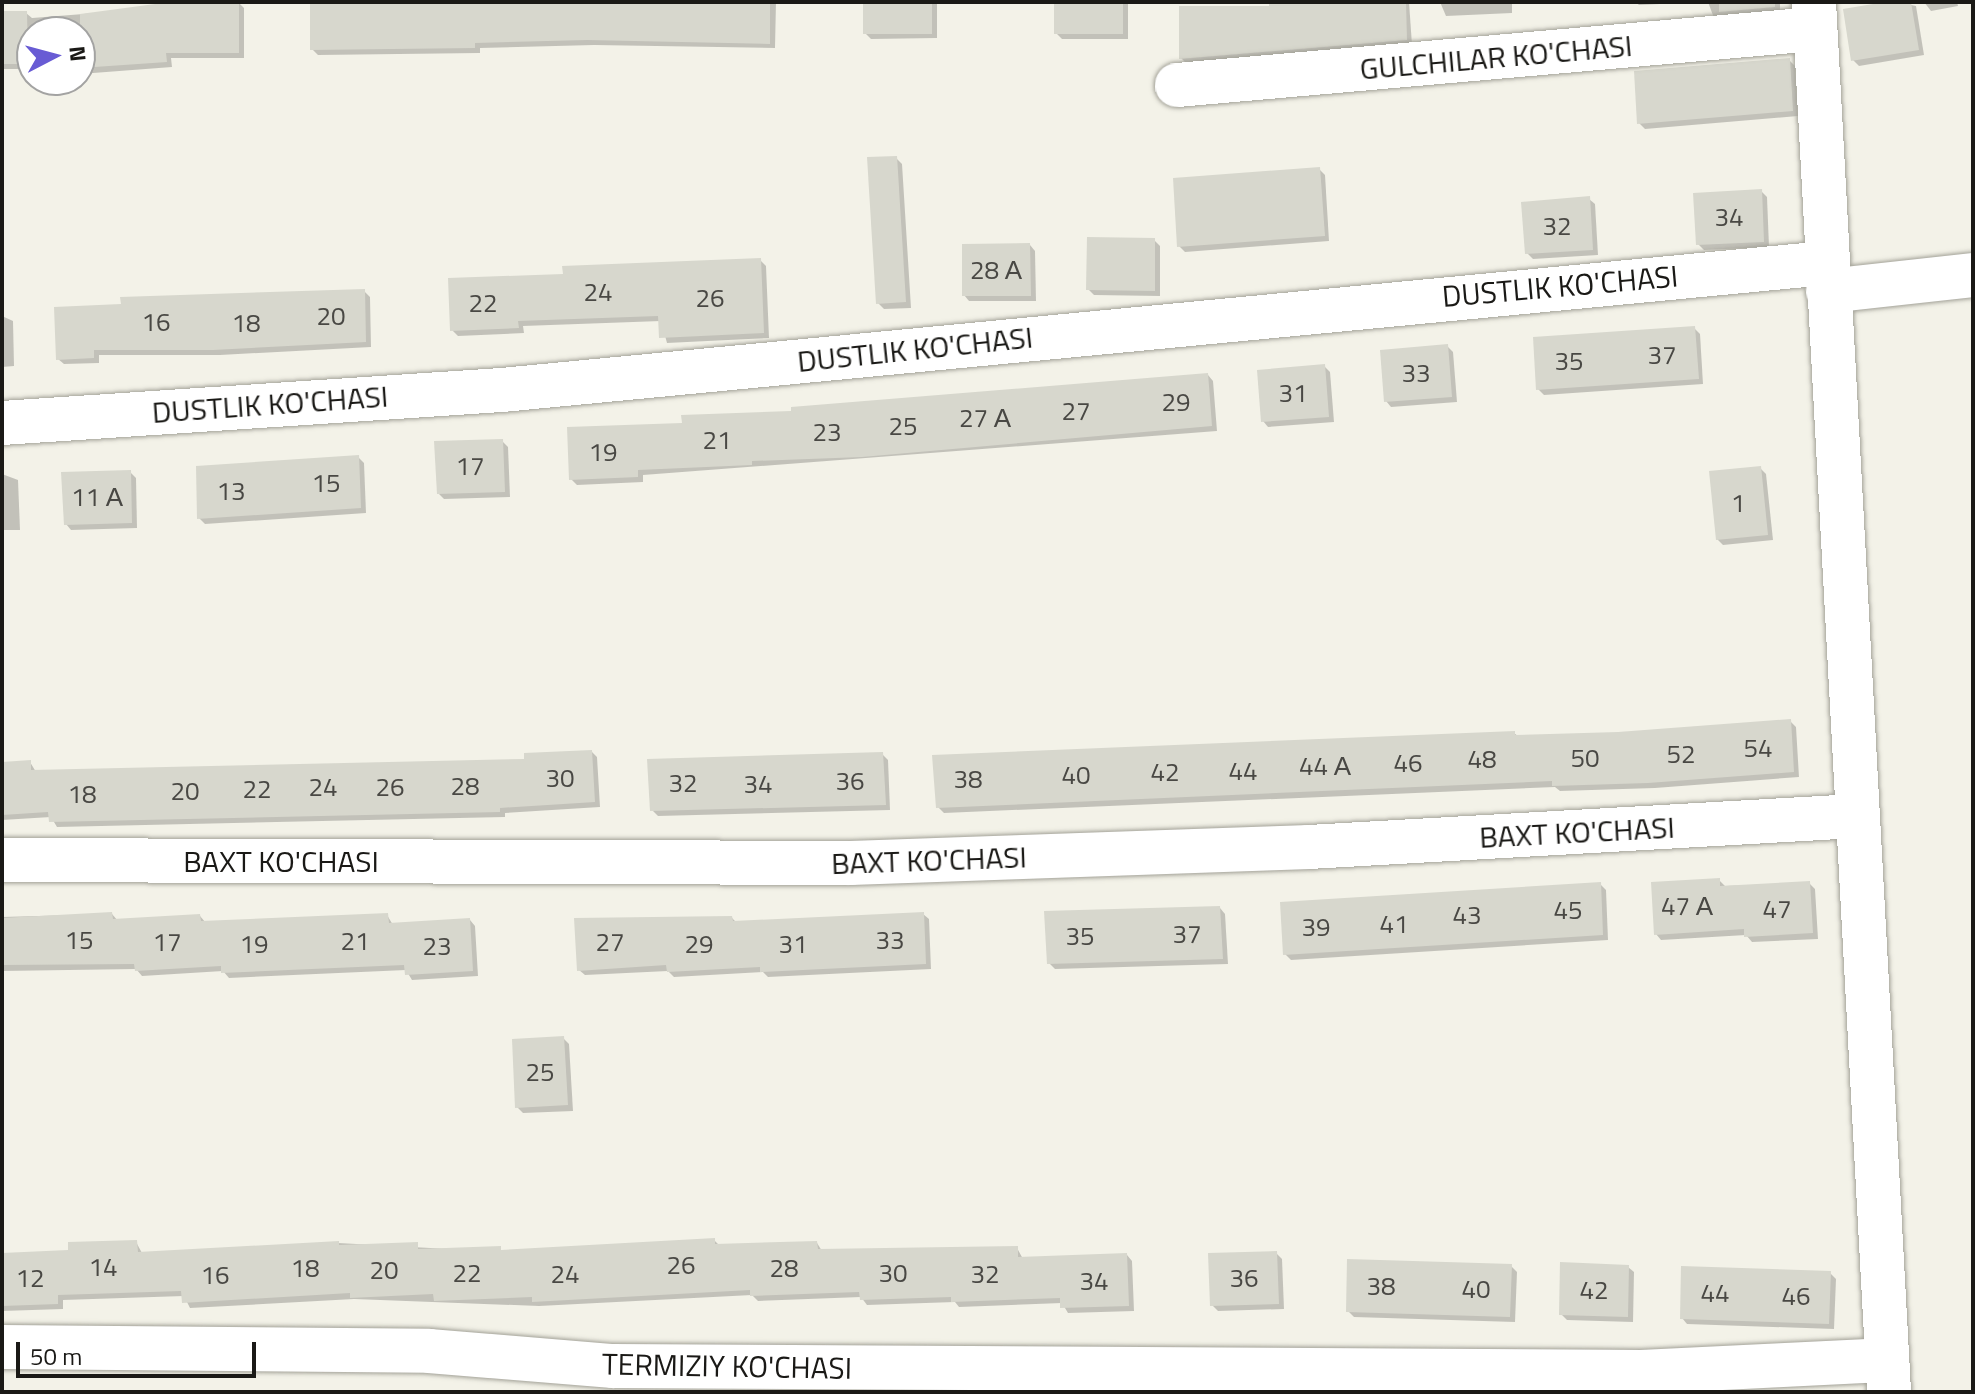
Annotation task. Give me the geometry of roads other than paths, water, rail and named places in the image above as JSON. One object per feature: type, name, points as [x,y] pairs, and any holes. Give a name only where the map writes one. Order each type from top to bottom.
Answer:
[{"type":"street","name":"GULCHILAR KO'CHASI","points":[[1177,85],[1815,15]]},
{"type":"street","points":[[1815,15],[1886,1376]]},
{"type":"street","name":"DUSTLIK KO'CHASI","points":[[2,423],[502,390],[1828,277],[1973,275]]},
{"type":"street","name":"BAXT KO'CHASI","points":[[2,860],[851,863],[1309,847],[1856,816]]},
{"type":"street","name":"TERMIZIY KO'CHASI","points":[[2,1347],[429,1351],[629,1366],[1886,1376]]}]
